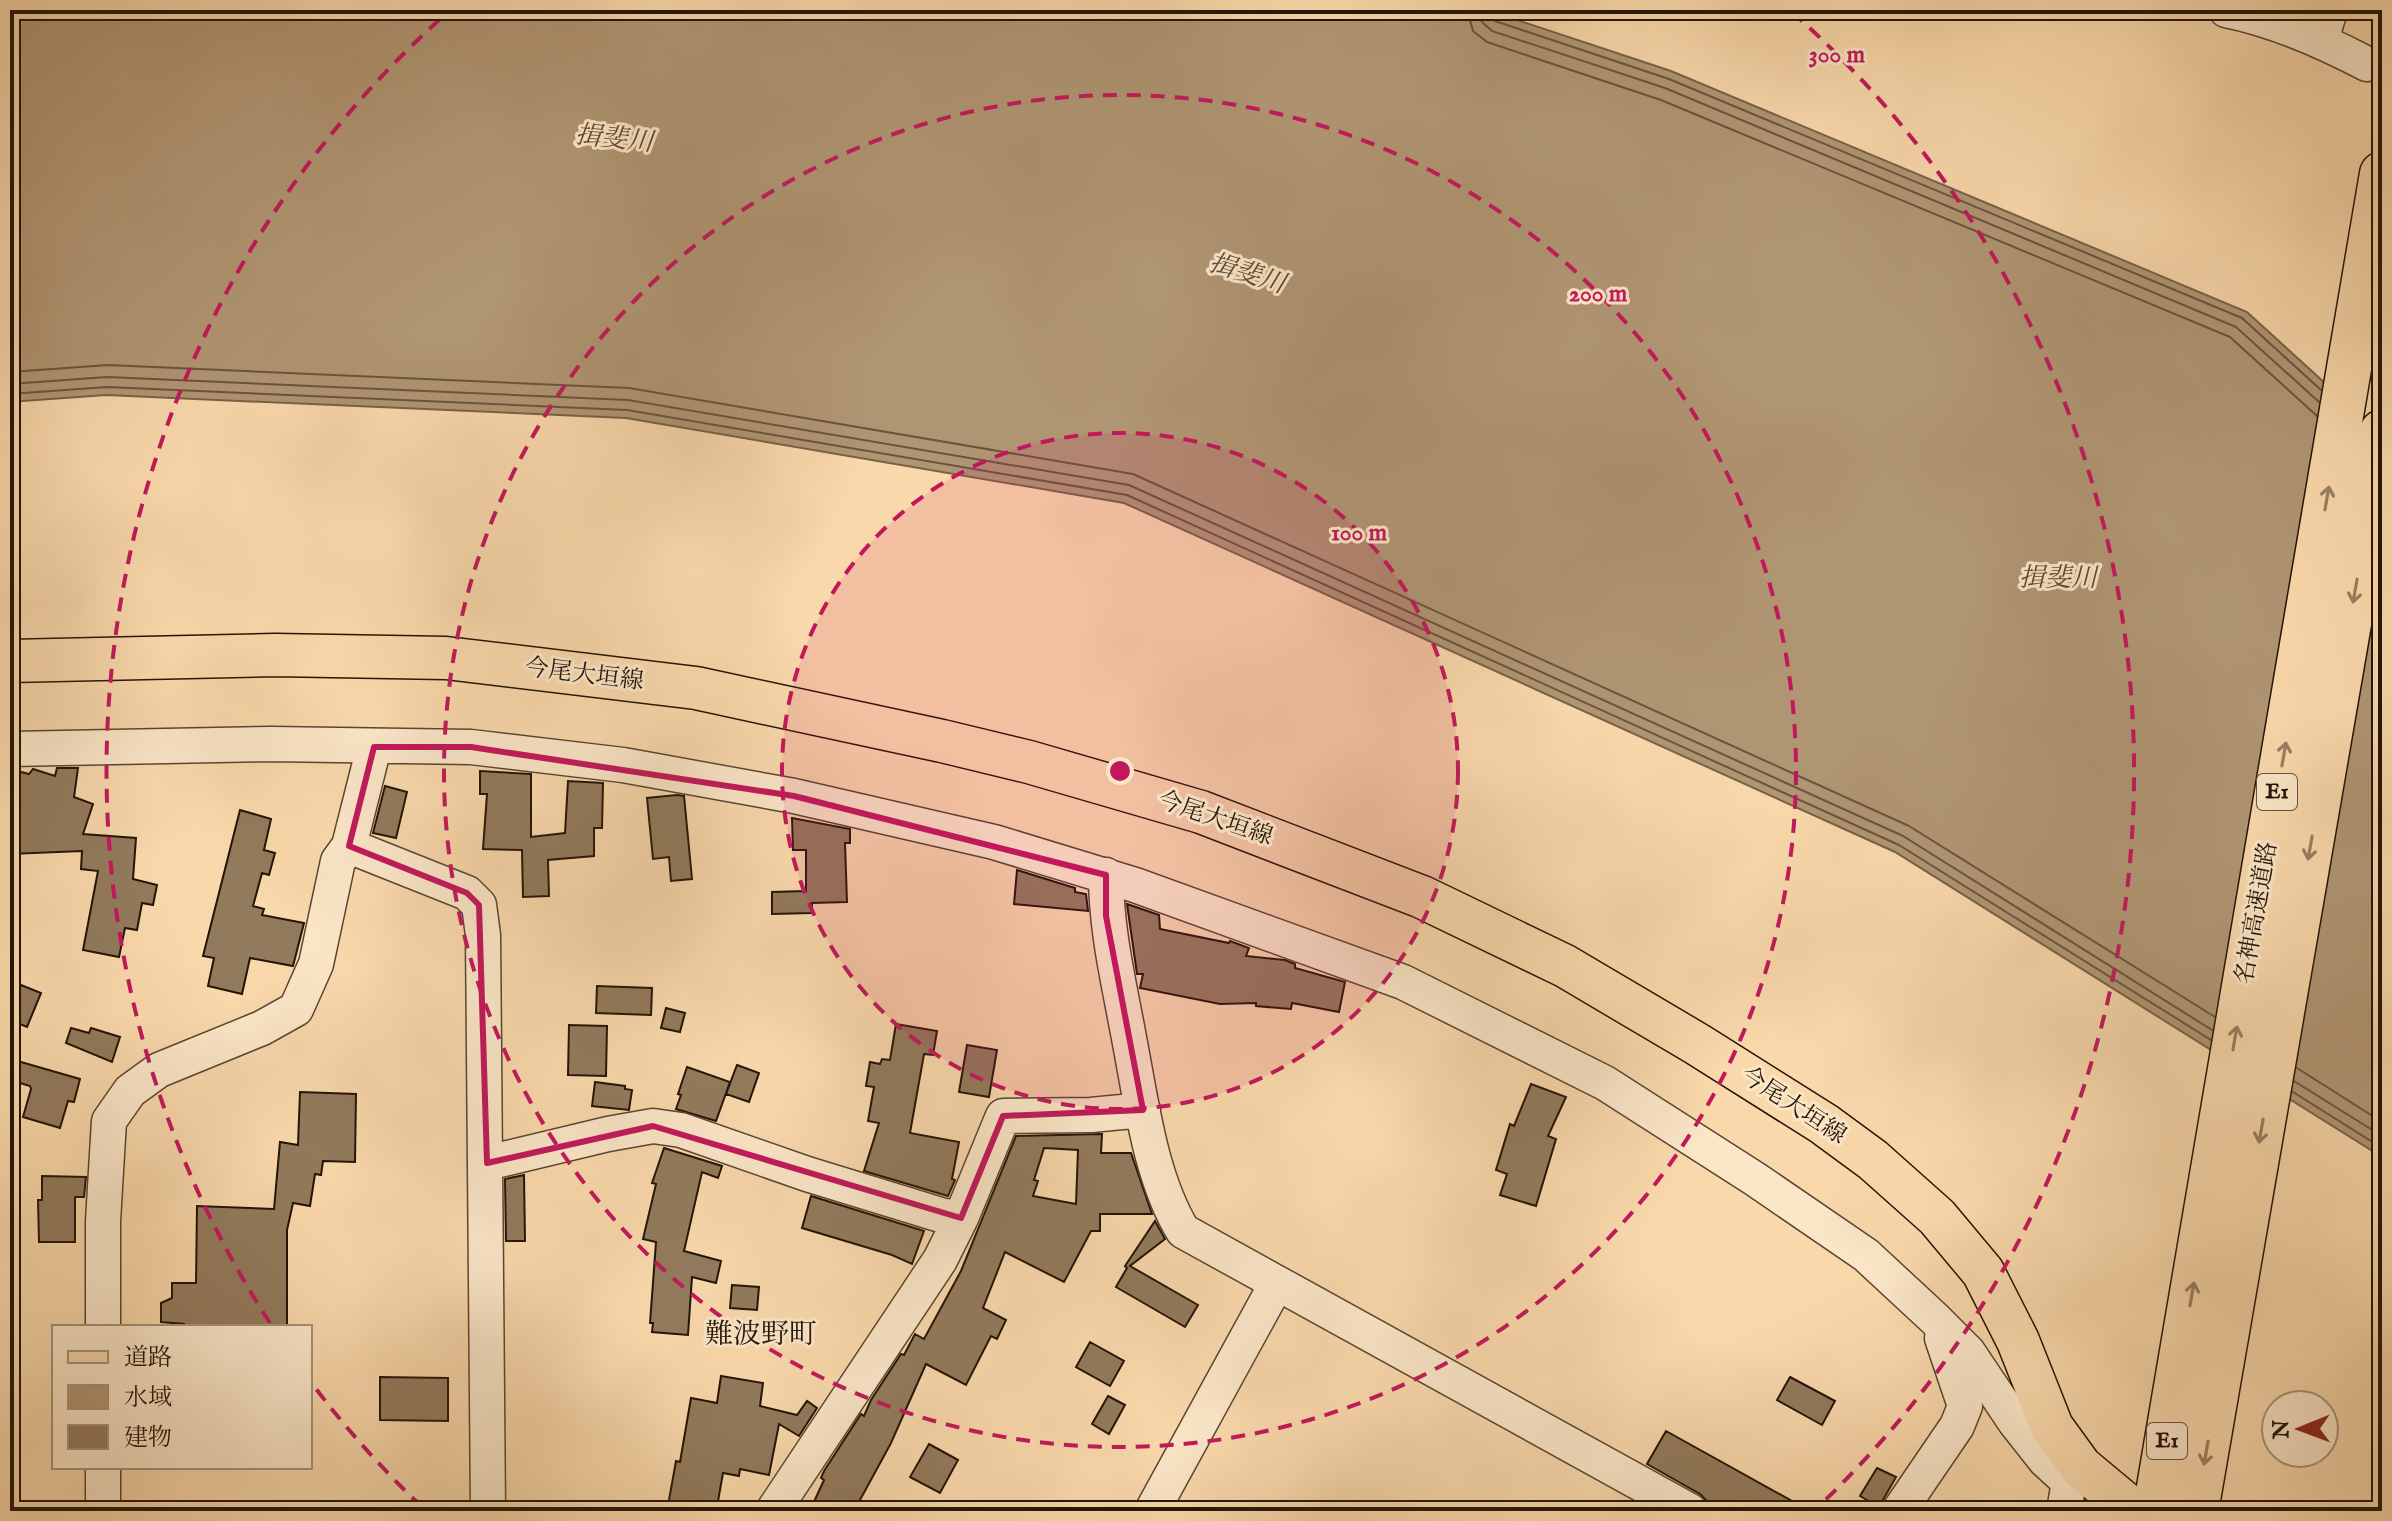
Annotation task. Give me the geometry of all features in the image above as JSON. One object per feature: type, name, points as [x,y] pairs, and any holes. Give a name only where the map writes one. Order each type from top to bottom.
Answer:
[{"type":"highway","name":"名神高速道路","points":[[2139,1506],[2179,1371],[2379,193]]},
{"type":"highway","name":"名神高速道路","points":[[2196,1511],[2382,432]]},
{"type":"main road","name":"今尾大垣線","points":[[10,661],[275,655],[431,658],[696,688],[1029,762],[1201,812],[1422,897],[1565,966],[1824,1124],[1873,1160],[1937,1217],[1983,1272],[2018,1341],[2052,1427],[2071,1487],[2139,1506]]},
{"type":"street","points":[[2226,10],[2326,25],[2367,64]]},
{"type":"street","points":[[10,749],[271,744],[471,747],[623,765],[794,796],[994,842],[1106,875],[1403,982],[1605,1083],[1866,1255],[1968,1352],[2015,1422],[2071,1487]]},
{"type":"street","points":[[103,1325],[103,1221],[109,1121],[130,1091],[159,1070],[262,1028],[296,1009],[316,964],[338,861],[349,846],[374,747]]},
{"type":"street","points":[[349,846],[467,893],[479,905],[483,935],[487,1163],[488,1511]]},
{"type":"street","points":[[1106,875],[1106,916],[1143,1110],[1171,1211],[1183,1231],[1690,1511]]},
{"type":"street","points":[[773,1511],[940,1260],[961,1218],[1003,1116],[1091,1115],[1143,1110]]},
{"type":"street","points":[[487,1163],[653,1126],[681,1130],[807,1174],[944,1216],[961,1218]]},
{"type":"street","points":[[1152,1511],[1277,1283]]},
{"type":"street","points":[[1899,1511],[1957,1426],[1965,1406],[1935,1319]]},
{"type":"street","points":[[103,1469],[103,1511]]},
{"type":"highlighted area","points":[[374,747],[471,747],[794,796],[1106,875],[1106,916],[1143,1110],[1003,1116],[961,1218],[653,1126],[487,1163],[479,905],[467,893],[349,846]]},
{"type":"water","name":"揖斐川","points":[[10,10],[1487,10],[1671,71],[2247,312],[2382,435],[2382,1157],[1895,852],[1124,503],[626,418],[106,395],[10,402]]},
{"type":"building","points":[[57,768],[78,768],[74,797],[93,804],[83,834],[136,838],[133,879],[157,885],[153,905],[142,903],[137,930],[125,928],[119,957],[83,950],[98,871],[81,869],[82,851],[10,854],[10,769],[29,774],[33,769],[55,776]]},
{"type":"building","points":[[480,771],[531,774],[531,837],[565,833],[568,781],[603,783],[602,828],[594,828],[594,856],[548,860],[549,896],[523,897],[522,850],[483,849],[487,794],[480,794]]},
{"type":"building","points":[[385,786],[407,792],[396,838],[373,833]]},
{"type":"building","points":[[684,796],[692,879],[671,881],[669,857],[653,859],[647,798]]},
{"type":"building","points":[[240,810],[271,819],[264,850],[275,853],[269,875],[262,873],[253,906],[264,909],[262,915],[304,923],[293,966],[250,958],[242,994],[208,986],[214,958],[203,956]]},
{"type":"building","points":[[792,818],[850,829],[850,843],[845,843],[847,902],[812,903],[812,913],[772,914],[772,892],[806,891],[806,850],[793,850]]},
{"type":"building","points":[[1017,870],[1086,894],[1088,911],[1014,904]]},
{"type":"building","points":[[1127,904],[1159,915],[1160,929],[1230,941],[1249,948],[1246,956],[1285,960],[1295,964],[1295,968],[1345,982],[1339,1012],[1292,1003],[1291,1009],[1256,1006],[1256,1003],[1220,1004],[1140,988],[1143,974],[1137,974]]},
{"type":"building","points":[[21,985],[41,993],[27,1027],[10,1020],[10,1011]]},
{"type":"building","points":[[597,986],[652,988],[651,1015],[596,1013]]},
{"type":"building","points":[[666,1008],[685,1013],[680,1032],[661,1028]]},
{"type":"building","points":[[896,1024],[937,1031],[933,1055],[924,1054],[910,1133],[959,1142],[952,1179],[955,1180],[948,1196],[864,1171],[879,1123],[868,1121],[874,1087],[866,1086],[870,1062],[880,1064],[882,1059],[890,1060]]},
{"type":"building","points":[[569,1025],[607,1026],[606,1076],[568,1075]]},
{"type":"building","points":[[71,1028],[89,1033],[91,1028],[120,1037],[112,1062],[66,1043]]},
{"type":"building","points":[[967,1045],[997,1050],[989,1097],[959,1092]]},
{"type":"building","points":[[14,1060],[80,1079],[74,1102],[68,1101],[60,1128],[23,1117],[31,1089],[10,1080]]},
{"type":"building","points":[[737,1065],[759,1073],[749,1102],[726,1094]]},
{"type":"building","points":[[687,1067],[730,1082],[716,1121],[676,1109]]},
{"type":"building","points":[[595,1082],[625,1086],[625,1089],[632,1090],[629,1110],[592,1106]]},
{"type":"building","points":[[1531,1084],[1566,1097],[1548,1136],[1556,1139],[1536,1206],[1500,1195],[1507,1174],[1496,1170],[1510,1124],[1514,1126]]},
{"type":"building","points":[[300,1092],[356,1094],[355,1162],[323,1161],[321,1175],[315,1174],[310,1206],[293,1203],[287,1230],[287,1325],[184,1325],[161,1322],[161,1303],[172,1298],[172,1283],[196,1283],[197,1206],[274,1209],[280,1142],[298,1145]]},
{"type":"building","points":[[1102,1134],[1101,1153],[1131,1153],[1152,1214],[1100,1214],[1100,1231],[1091,1231],[1064,1282],[1005,1252],[983,1308],[1006,1320],[997,1339],[991,1336],[966,1385],[926,1364],[891,1443],[854,1511],[829,1511],[813,1504],[824,1480],[821,1478],[824,1471],[861,1414],[864,1416],[901,1354],[904,1355],[915,1334],[924,1339],[961,1271],[1016,1136]],"holes":[[[1044,1148],[1078,1150],[1076,1204],[1033,1196],[1038,1181],[1034,1180]]]},
{"type":"building","points":[[664,1148],[722,1166],[718,1178],[702,1172],[684,1251],[721,1261],[716,1283],[692,1277],[688,1335],[652,1332],[653,1323],[650,1323],[656,1242],[643,1239],[656,1184],[652,1183]]},
{"type":"building","points":[[524,1175],[525,1241],[506,1241],[505,1179]]},
{"type":"building","points":[[42,1176],[86,1177],[84,1197],[75,1197],[75,1242],[39,1242],[38,1200],[42,1200]]},
{"type":"building","points":[[811,1196],[924,1231],[912,1264],[802,1228]]},
{"type":"building","points":[[1155,1221],[1165,1239],[1130,1266],[1198,1305],[1185,1327],[1116,1287],[1127,1268],[1125,1266]]},
{"type":"building","points":[[732,1285],[759,1287],[757,1310],[730,1308]]},
{"type":"building","points":[[1090,1342],[1124,1361],[1110,1386],[1076,1367]]},
{"type":"building","points":[[721,1376],[763,1383],[760,1406],[797,1415],[807,1401],[817,1408],[799,1436],[779,1424],[769,1475],[740,1469],[739,1476],[723,1473],[717,1507],[711,1506],[710,1511],[667,1511],[676,1461],[680,1462],[691,1398],[717,1403]]},
{"type":"building","points":[[380,1377],[448,1378],[448,1421],[380,1420]]},
{"type":"building","points":[[1790,1377],[1835,1401],[1822,1425],[1777,1400]]},
{"type":"building","points":[[1108,1396],[1125,1405],[1109,1434],[1092,1424]]},
{"type":"building","points":[[1666,1431],[1810,1511],[1710,1511],[1707,1501],[1700,1494],[1647,1464]]},
{"type":"building","points":[[929,1444],[958,1460],[940,1493],[910,1477]]},
{"type":"building","points":[[1877,1468],[1896,1477],[1879,1507],[1860,1496]]},
{"type":"district","name":"難波野町","points":[[761,1335]]}]
